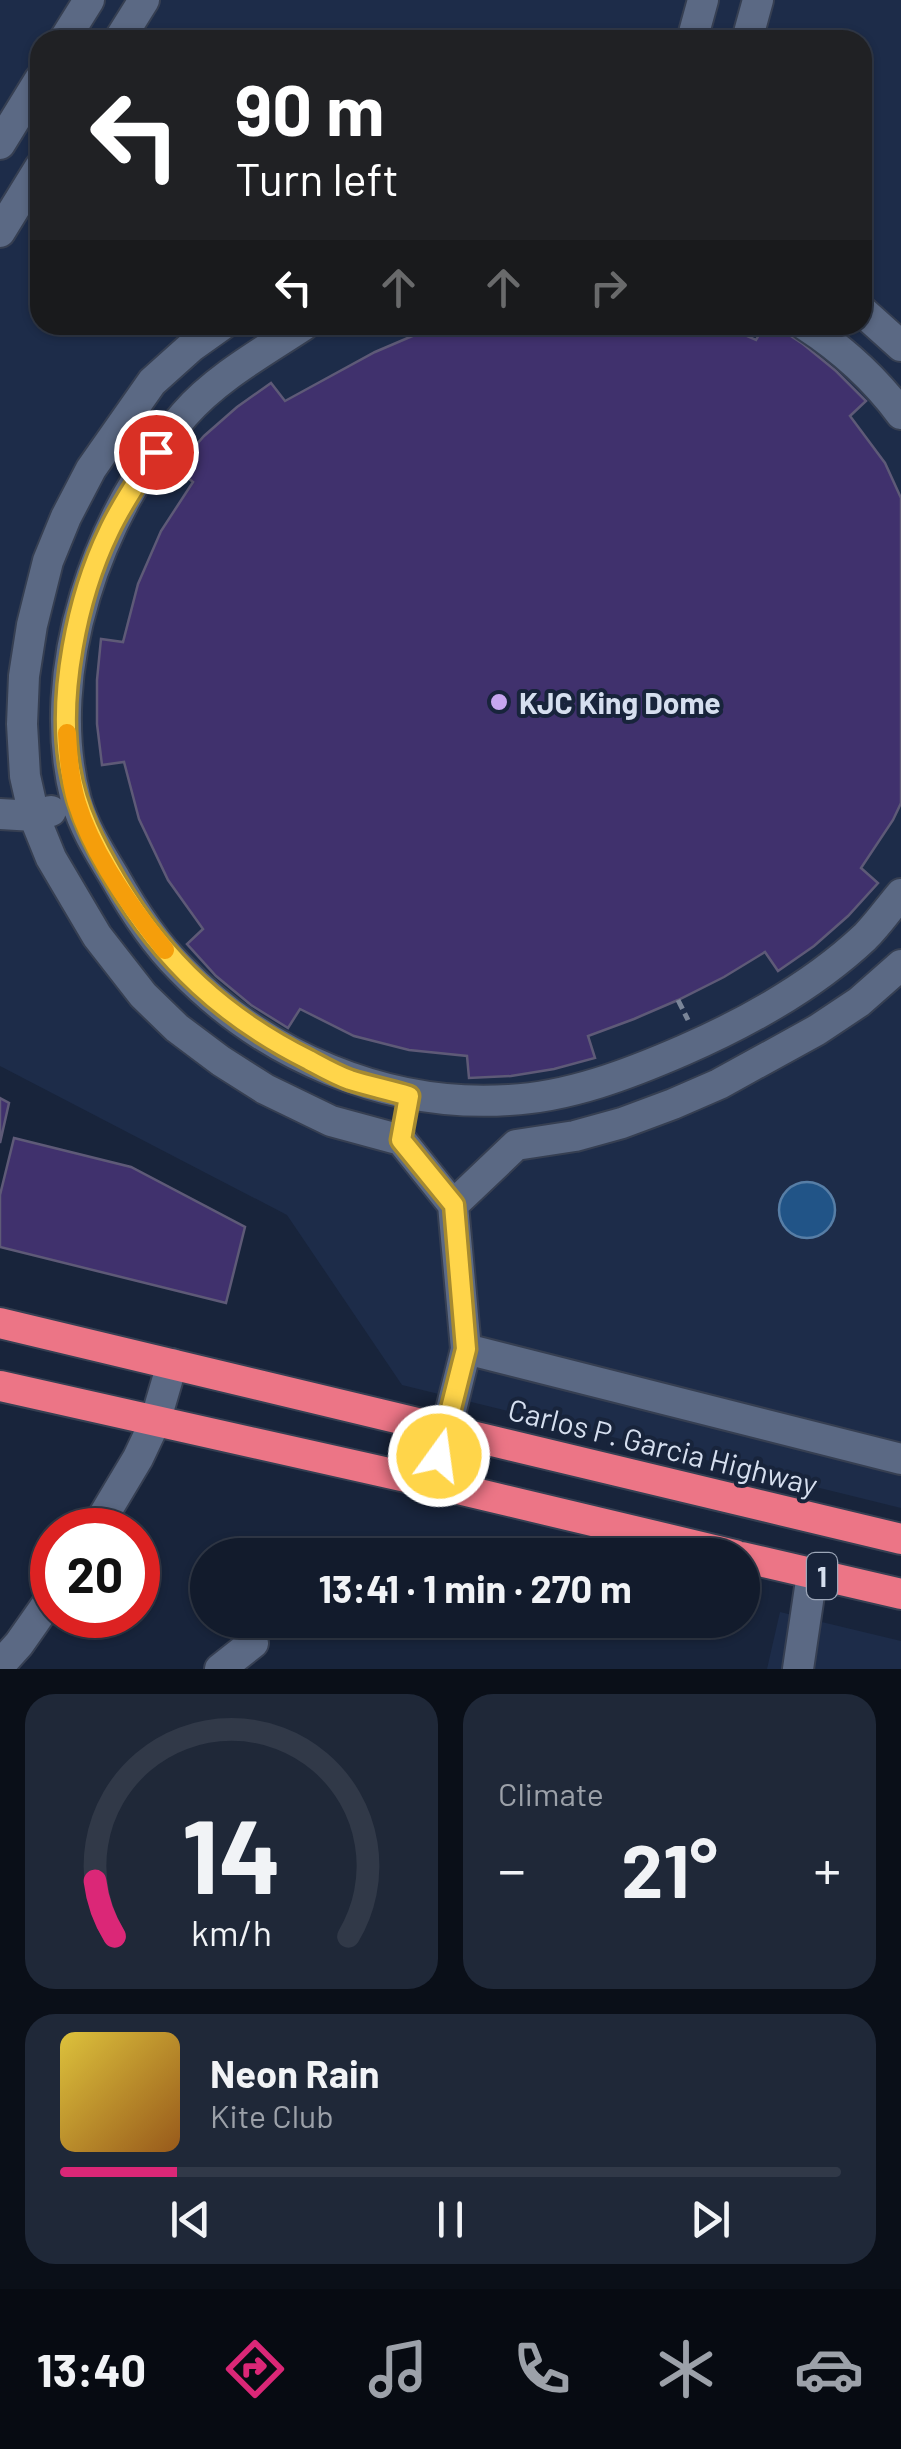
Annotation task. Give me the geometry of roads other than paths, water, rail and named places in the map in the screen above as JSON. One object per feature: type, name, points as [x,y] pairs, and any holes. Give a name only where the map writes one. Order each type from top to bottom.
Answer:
[{"type":"highway","name":"Carlos P. Garcia Highway","points":[[0,1323],[901,1539]]},
{"type":"highway","name":"1","points":[[0,1386],[664,1538]]},
{"type":"highway","name":"1","points":[[760,1561],[901,1594]]},
{"type":"lane","points":[[70,30],[89,0]]},
{"type":"lane","points":[[125,30],[144,0]]},
{"type":"lane","points":[[695,30],[703,0]]},
{"type":"lane","points":[[750,30],[758,0]]},
{"type":"lane","points":[[0,144],[30,96]]},
{"type":"lane","points":[[0,232],[30,183]]},
{"type":"lane","points":[[872,320],[901,346]]},
{"type":"lane","points":[[208,335],[152,382],[91,470],[66,517],[48,561],[32,625],[22,724],[12,776],[51,858],[97,936],[143,995],[220,1061],[265,1089],[331,1121],[401,1140],[454,1205],[466,1349],[432,1482]]},
{"type":"lane","points":[[289,335],[219,382],[184,414],[131,491],[91,573],[69,679],[69,766],[77,803],[94,842],[136,914],[208,996],[286,1049],[347,1079],[409,1096],[510,1100],[608,1080],[656,1062],[750,1017],[832,966],[868,934],[901,894]]},
{"type":"lane","points":[[818,335],[896,398]]},
{"type":"lane","points":[[48,561],[91,573]]},
{"type":"lane","points":[[12,776],[69,766]]},
{"type":"lane","points":[[0,814],[34,816],[77,803]]},
{"type":"lane","points":[[454,1205],[516,1145],[574,1136],[622,1122],[719,1084],[817,1030],[859,1002],[901,965]]},
{"type":"lane","points":[[401,1140],[409,1096]]},
{"type":"lane","points":[[510,1100],[516,1145]]},
{"type":"lane","points":[[466,1349],[901,1459]]},
{"type":"lane","points":[[108,1508],[155,1422],[172,1364]]},
{"type":"lane","points":[[798,1669],[812,1574]]},
{"type":"lane","points":[[0,1665],[30,1628]]},
{"type":"lane","points":[[220,1669],[253,1643]]},
{"type":"place","name":"KJC King Dome","points":[[499,702]]}]
